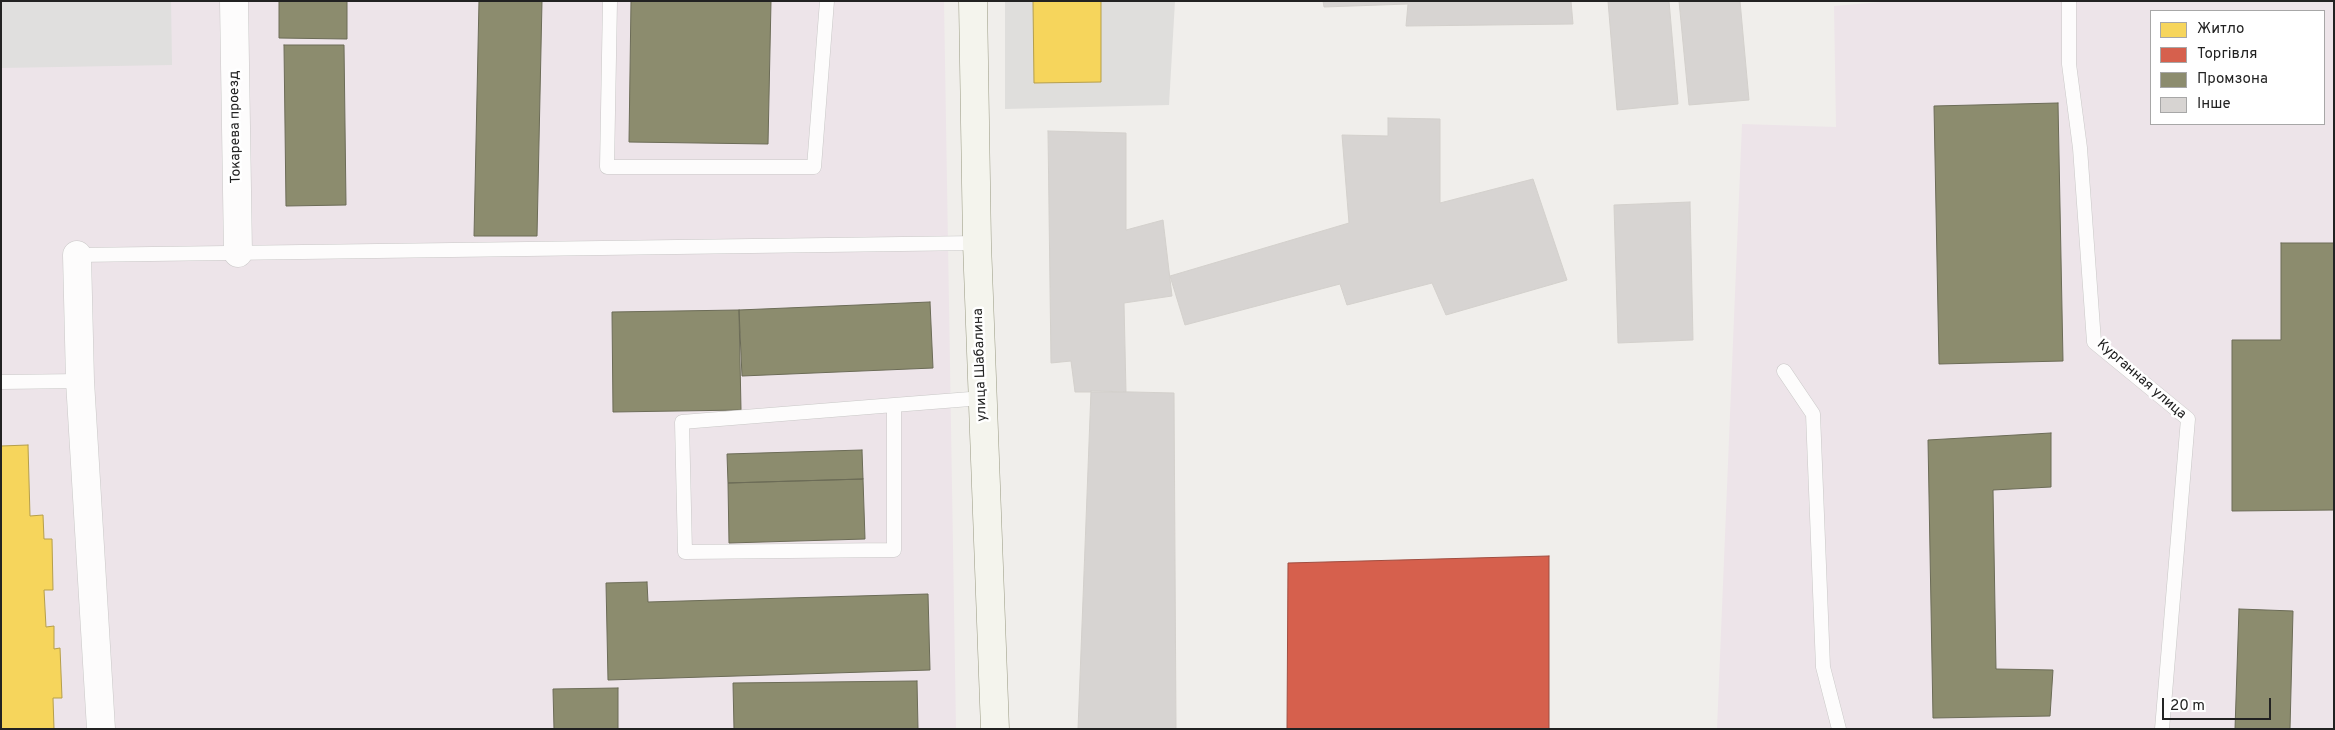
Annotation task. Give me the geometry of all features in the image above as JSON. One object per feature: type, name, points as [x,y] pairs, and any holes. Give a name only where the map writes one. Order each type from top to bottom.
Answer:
[{"type":"main road","name":"улица Шабалина","points":[[974,1],[977,243],[995,729]]},
{"type":"street","name":"Токарева проезд","points":[[234,1],[238,253]]},
{"type":"street","points":[[77,255],[80,381],[101,729]]},
{"type":"lane","points":[[610,1],[607,167],[814,167],[827,1]]},
{"type":"lane","name":"Курганная улица","points":[[2069,1],[2069,64],[2080,148],[2094,342],[2188,419],[2162,729]]},
{"type":"lane","points":[[77,255],[977,243]]},
{"type":"lane","points":[[1784,371],[1813,414],[1823,667],[1839,729]]},
{"type":"lane","points":[[1,382],[80,381]]},
{"type":"lane","points":[[894,405],[894,550],[685,552],[682,422],[894,405],[982,398]]},
{"type":"shaded area","points":[[1,1],[944,1],[956,729],[1,729]]},
{"type":"shaded area","points":[[1,1],[171,1],[172,65],[1,68]]},
{"type":"shaded area","points":[[1005,1],[1175,1],[1169,105],[1005,109]]},
{"type":"shaded area","points":[[1893,1],[2334,1],[2334,729],[1717,729],[1742,124],[1836,127],[1834,6]]},
{"type":"building: Житло","points":[[1033,1],[1101,1],[1101,82],[1034,83]]},
{"type":"building: Житло","points":[[28,445],[30,516],[43,515],[44,539],[52,539],[53,590],[44,590],[46,627],[54,626],[54,649],[60,648],[62,698],[53,698],[54,729],[1,729],[1,446]]},
{"type":"building: Торгівля","points":[[1549,556],[1549,729],[1287,729],[1288,563]]},
{"type":"building: Промзона","points":[[279,1],[347,1],[347,39],[279,38]]},
{"type":"building: Промзона","points":[[479,1],[542,1],[537,236],[474,236]]},
{"type":"building: Промзона","points":[[631,1],[771,1],[768,144],[629,142]]},
{"type":"building: Промзона","points":[[284,45],[344,45],[346,205],[286,206]]},
{"type":"building: Промзона","points":[[2058,103],[2063,361],[1939,364],[1934,106]]},
{"type":"building: Промзона","points":[[2281,243],[2334,243],[2334,510],[2232,511],[2232,340],[2281,340]]},
{"type":"building: Промзона","points":[[930,302],[933,368],[742,376],[739,310]]},
{"type":"building: Промзона","points":[[739,310],[741,410],[613,412],[612,312]]},
{"type":"building: Промзона","points":[[2051,433],[2051,487],[1993,490],[1996,669],[2053,670],[2050,716],[1933,718],[1928,440]]},
{"type":"building: Промзона","points":[[862,450],[863,479],[728,483],[727,454]]},
{"type":"building: Промзона","points":[[863,479],[865,539],[729,543],[728,483]]},
{"type":"building: Промзона","points":[[647,582],[648,602],[928,594],[930,670],[608,680],[606,583]]},
{"type":"building: Промзона","points":[[2239,609],[2293,611],[2290,729],[2235,729]]},
{"type":"building: Промзона","points":[[917,681],[918,729],[734,729],[733,683]]},
{"type":"building: Промзона","points":[[618,688],[618,729],[554,729],[553,689]]},
{"type":"building: Інше","points":[[1323,1],[1571,1],[1573,24],[1406,26],[1408,4],[1324,7]]},
{"type":"building: Інше","points":[[1608,1],[1669,1],[1678,104],[1617,110]]},
{"type":"building: Інше","points":[[1679,1],[1740,1],[1749,100],[1689,105]]},
{"type":"building: Інше","points":[[1388,118],[1440,119],[1440,203],[1533,179],[1567,280],[1446,315],[1432,283],[1347,305],[1340,284],[1185,325],[1170,276],[1349,223],[1342,135],[1388,136]]},
{"type":"building: Інше","points":[[1048,131],[1126,133],[1126,230],[1163,220],[1172,296],[1124,303],[1126,392],[1075,392],[1071,361],[1051,363]]},
{"type":"building: Інше","points":[[1690,202],[1693,340],[1618,343],[1614,205]]},
{"type":"building: Інше","points":[[1091,391],[1174,393],[1176,729],[1078,729]]}]
